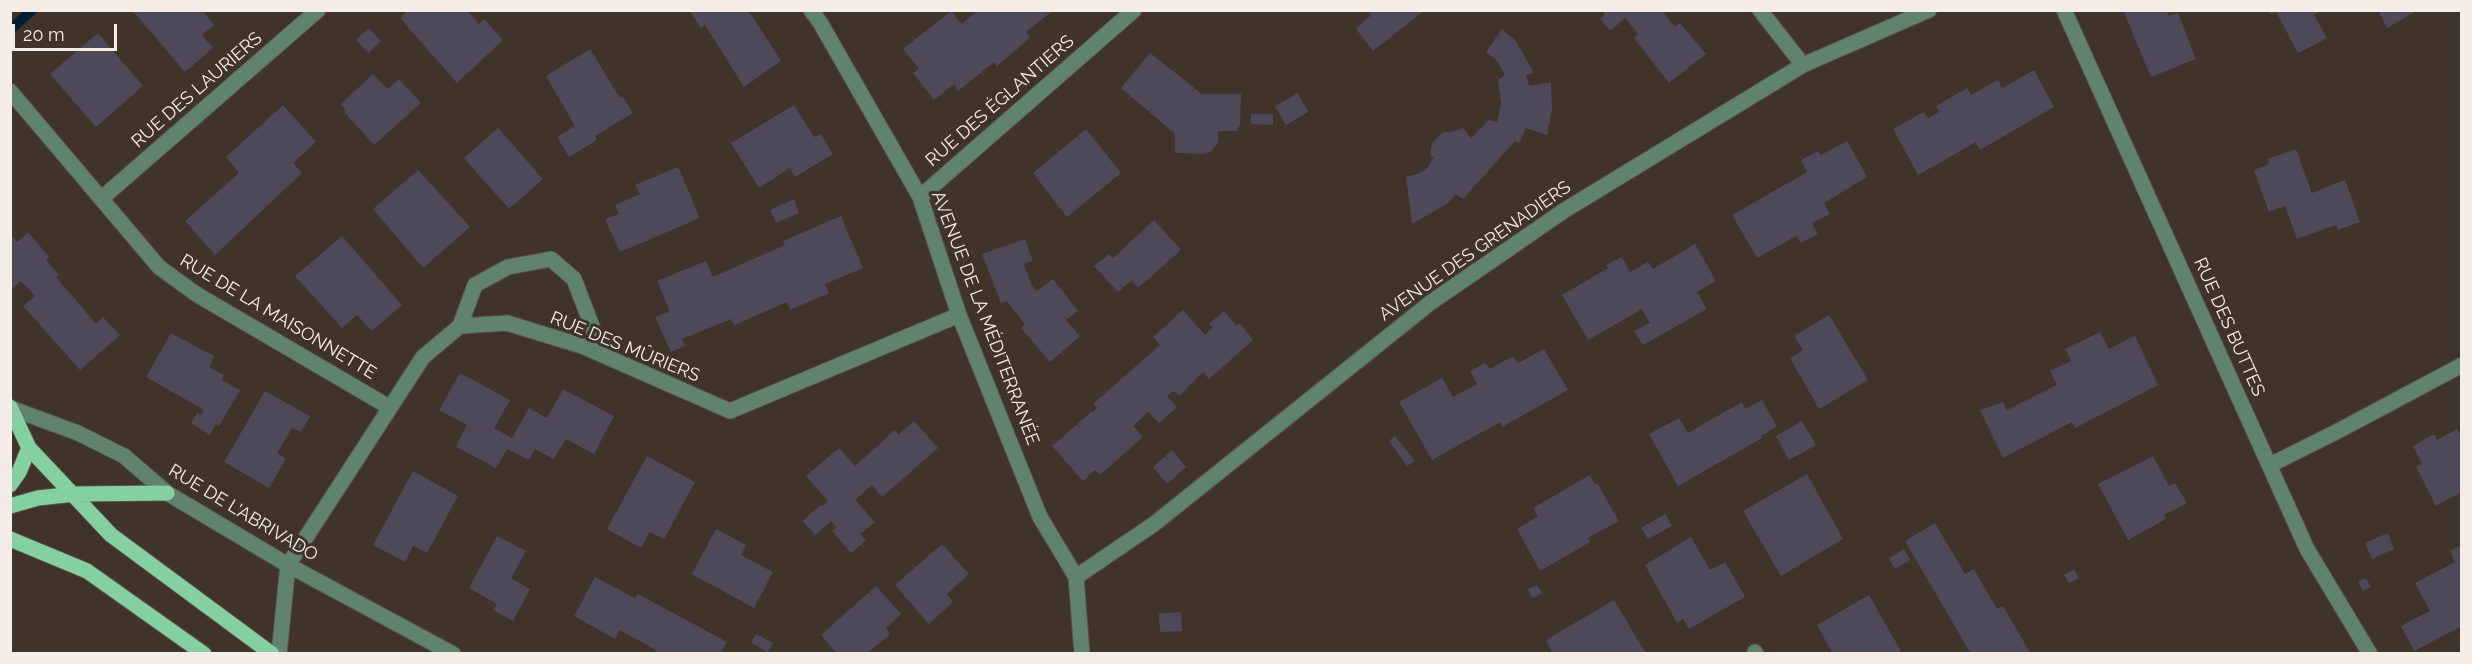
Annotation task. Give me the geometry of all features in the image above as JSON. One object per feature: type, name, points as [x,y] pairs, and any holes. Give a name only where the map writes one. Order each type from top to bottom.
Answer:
[{"type":"main road","points":[[12,408],[29,448],[111,534],[272,654]]},
{"type":"main road","points":[[10,485],[19,472],[29,448]]},
{"type":"main road","points":[[10,506],[39,498],[75,494],[167,493]]},
{"type":"main road","points":[[10,539],[87,571],[204,654]]},
{"type":"street","name":"RUE DES LAURIERS","points":[[102,198],[318,10]]},
{"type":"street","name":"AVENUE DE LA MÉDITERRANÉE","points":[[811,10],[920,196],[959,315],[1040,517],[1076,577],[1082,654]]},
{"type":"street","name":"RUE DES ÉGLANTIERS","points":[[920,196],[1134,10]]},
{"type":"street","points":[[1760,10],[1803,65]]},
{"type":"street","name":"AVENUE DES GRENADIERS","points":[[1076,577],[1154,524],[1430,303],[1565,210],[1803,65],[1929,10]]},
{"type":"street","name":"RUE DES BUTTES","points":[[2064,10],[2307,549],[2370,654]]},
{"type":"street","name":"RUE DE LA MAISONNETTE","points":[[10,91],[159,267],[195,294],[389,407]]},
{"type":"street","points":[[279,654],[288,565],[423,357],[460,326],[475,285],[508,267],[551,259],[574,279],[603,356]]},
{"type":"street","name":"RUE DES MÛRIERS","points":[[460,326],[507,323],[582,346],[730,411],[959,315]]},
{"type":"street","points":[[2270,465],[2462,365]]},
{"type":"street","name":"RUE DE L'ABRIVADO","points":[[12,408],[78,433],[124,456],[167,493],[288,565],[453,654]]},
{"type":"building","points":[[132,10],[202,10],[214,25],[202,35],[213,48],[185,72]]},
{"type":"building","points":[[408,10],[467,10],[479,24],[484,19],[503,40],[457,83],[400,18]]},
{"type":"building","points":[[689,10],[748,10],[781,61],[744,87],[705,25],[701,28]]},
{"type":"building","points":[[978,10],[1051,12],[1026,32],[1030,38],[997,66],[994,62],[958,91],[954,84],[934,100],[913,73],[919,69],[903,49],[951,11],[962,24]]},
{"type":"building","points":[[1368,10],[1425,10],[1373,51],[1356,29],[1371,15]]},
{"type":"building","points":[[1601,10],[1661,10],[1675,27],[1680,23],[1706,54],[1669,83],[1634,38],[1638,34],[1625,18],[1610,31],[1600,19],[1605,15]]},
{"type":"building","points":[[2123,10],[2166,10],[2169,16],[2178,13],[2196,59],[2151,77]]},
{"type":"building","points":[[2269,10],[2322,10],[2314,15],[2327,38],[2298,53],[2276,12],[2271,14]]},
{"type":"building","points":[[2378,10],[2418,10],[2387,28]]},
{"type":"building","points":[[369,28],[381,41],[368,53],[356,40]]},
{"type":"building","points":[[1502,29],[1516,41],[1534,73],[1526,75],[1529,86],[1551,82],[1552,110],[1547,135],[1526,128],[1519,143],[1515,141],[1463,199],[1456,194],[1447,204],[1412,224],[1406,177],[1420,173],[1428,167],[1434,157],[1430,156],[1432,143],[1443,132],[1463,128],[1471,138],[1489,120],[1497,122],[1501,103],[1498,80],[1505,75],[1497,61],[1486,52]]},
{"type":"building","points":[[98,33],[143,86],[96,127],[50,74]]},
{"type":"building","points":[[590,49],[620,98],[623,97],[633,113],[595,136],[597,140],[569,157],[557,137],[575,126],[546,76]]},
{"type":"building","points":[[1150,53],[1202,94],[1241,94],[1240,125],[1236,131],[1218,131],[1218,142],[1212,151],[1205,154],[1175,153],[1175,134],[1121,88]]},
{"type":"building","points":[[2034,70],[2054,107],[1980,150],[1976,142],[1918,175],[1893,129],[1924,112],[1928,118],[1939,112],[1936,106],[1967,88],[1971,95],[1998,80],[2002,88]]},
{"type":"building","points":[[373,74],[388,89],[399,79],[421,103],[374,145],[344,112],[346,111],[341,104]]},
{"type":"building","points":[[1298,93],[1308,112],[1286,125],[1275,106]]},
{"type":"building","points":[[283,105],[316,142],[293,163],[302,173],[215,255],[185,221],[239,173],[226,157]]},
{"type":"building","points":[[794,105],[814,137],[821,134],[833,154],[795,177],[790,168],[759,188],[731,143]]},
{"type":"building","points":[[1251,114],[1273,114],[1273,125],[1251,124]]},
{"type":"building","points":[[498,128],[543,179],[509,209],[464,158]]},
{"type":"building","points":[[1086,129],[1121,173],[1067,217],[1033,173]]},
{"type":"building","points":[[1847,141],[1867,177],[1824,203],[1830,214],[1812,223],[1818,234],[1801,243],[1796,236],[1757,258],[1732,215],[1807,172],[1801,160],[1818,151],[1821,155]]},
{"type":"building","points":[[2296,149],[2312,193],[2345,180],[2360,222],[2338,230],[2336,225],[2297,239],[2285,206],[2269,212],[2254,170],[2269,164],[2268,159]]},
{"type":"building","points":[[678,167],[700,218],[620,252],[605,219],[619,214],[615,205],[640,194],[635,185]]},
{"type":"building","points":[[418,170],[470,227],[423,268],[373,209]]},
{"type":"building","points":[[794,199],[799,213],[776,223],[770,210]]},
{"type":"building","points":[[841,216],[863,268],[825,284],[829,293],[790,310],[787,302],[734,325],[731,319],[682,339],[685,346],[671,352],[655,317],[670,311],[657,281],[706,261],[713,277],[785,245],[783,241]]},
{"type":"building","points":[[1154,220],[1181,250],[1138,288],[1132,280],[1118,292],[1094,266],[1109,254],[1113,258]]},
{"type":"building","points":[[28,232],[49,257],[46,260],[59,275],[56,277],[96,324],[103,317],[120,335],[80,370],[23,306],[35,296],[21,281],[10,291],[10,234],[17,242]]},
{"type":"building","points":[[342,236],[402,305],[372,331],[357,315],[342,328],[295,276]]},
{"type":"building","points":[[1025,239],[1033,261],[1024,264],[1032,286],[1037,291],[1053,279],[1078,311],[1066,320],[1080,336],[1050,362],[1021,328],[1025,325],[1007,301],[1001,303],[982,254]]},
{"type":"building","points":[[1695,244],[1716,281],[1697,292],[1707,309],[1643,345],[1634,331],[1650,323],[1642,309],[1588,340],[1562,295],[1608,268],[1606,265],[1622,257],[1630,272],[1648,262],[1653,269]]},
{"type":"building","points":[[1183,310],[1205,335],[1213,328],[1209,324],[1224,311],[1237,326],[1240,323],[1253,340],[1209,379],[1203,372],[1179,396],[1174,391],[1167,396],[1177,407],[1159,423],[1148,412],[1133,426],[1143,437],[1100,475],[1095,470],[1083,481],[1052,446],[1093,412],[1097,408],[1093,404],[1160,345],[1153,337]]},
{"type":"building","points":[[1829,315],[1868,380],[1819,409],[1790,358],[1803,350],[1794,336]]},
{"type":"building","points":[[2100,332],[2109,349],[2135,336],[2158,385],[2075,428],[2072,422],[2003,458],[1980,410],[2003,402],[2007,410],[2057,385],[2050,371],[2071,361],[2065,349]]},
{"type":"building","points":[[171,333],[214,356],[209,367],[224,375],[222,380],[240,390],[219,426],[216,424],[210,435],[191,423],[197,413],[201,415],[204,410],[146,377]]},
{"type":"building","points":[[1544,349],[1568,390],[1502,427],[1500,422],[1432,460],[1399,402],[1442,378],[1453,397],[1477,384],[1470,371],[1485,363],[1490,369],[1513,356],[1518,363]]},
{"type":"building","points":[[460,373],[510,400],[494,428],[512,438],[529,408],[547,418],[563,389],[614,416],[594,454],[566,439],[554,459],[535,449],[529,460],[507,449],[496,468],[456,447],[467,425],[439,410]]},
{"type":"building","points":[[265,391],[310,416],[301,432],[292,428],[277,453],[286,459],[269,488],[224,462]]},
{"type":"building","points":[[1762,400],[1777,426],[1761,436],[1762,438],[1678,486],[1649,434],[1679,418],[1688,433],[1742,402],[1745,409]]},
{"type":"building","points":[[914,421],[938,448],[882,497],[872,485],[855,500],[875,522],[860,534],[866,540],[851,553],[832,531],[836,527],[831,521],[815,535],[803,521],[820,505],[828,501],[806,476],[839,448],[855,466],[895,430],[898,435]]},
{"type":"building","points":[[1802,421],[1816,445],[1789,460],[1776,436]]},
{"type":"building","points":[[2457,429],[2462,437],[2462,497],[2460,493],[2436,506],[2416,467],[2422,464],[2413,446],[2434,434],[2437,440]]},
{"type":"building","points":[[1395,436],[1415,461],[1407,466],[1389,441]]},
{"type":"building","points":[[1172,450],[1186,467],[1167,484],[1153,467]]},
{"type":"building","points":[[647,456],[695,482],[664,539],[650,532],[641,548],[607,529]]},
{"type":"building","points":[[2153,456],[2169,486],[2175,483],[2187,503],[2164,515],[2166,519],[2128,540],[2098,484]]},
{"type":"building","points":[[413,471],[458,496],[427,553],[413,546],[405,562],[373,545]]},
{"type":"building","points":[[1807,474],[1843,539],[1781,576],[1743,511]]},
{"type":"building","points":[[1590,475],[1619,521],[1588,538],[1590,542],[1540,571],[1517,529],[1538,516],[1533,508]]},
{"type":"building","points":[[1665,514],[1672,526],[1648,539],[1641,528]]},
{"type":"building","points":[[1935,523],[1965,574],[1974,569],[1997,609],[2003,606],[2031,654],[1971,654],[1905,541]]},
{"type":"building","points":[[716,529],[746,545],[741,555],[773,572],[754,608],[692,574]]},
{"type":"building","points":[[2388,533],[2394,549],[2372,559],[2365,543]]},
{"type":"building","points":[[497,536],[526,551],[511,578],[530,589],[513,621],[493,610],[497,604],[469,588]]},
{"type":"building","points":[[1691,537],[1710,570],[1725,562],[1745,597],[1689,629],[1683,619],[1677,623],[1645,565]]},
{"type":"building","points":[[942,544],[969,574],[947,594],[953,602],[929,624],[895,585]]},
{"type":"building","points":[[2462,545],[2462,626],[2414,651],[2401,626],[2430,611],[2415,583],[2455,562],[2450,551]]},
{"type":"building","points":[[1904,549],[1910,560],[1895,569],[1889,558]]},
{"type":"building","points":[[2074,569],[2079,578],[2069,583],[2064,575]]},
{"type":"building","points":[[595,577],[635,598],[638,594],[727,642],[720,654],[654,654],[656,650],[620,630],[615,639],[574,616]]},
{"type":"building","points":[[2366,578],[2371,587],[2363,591],[2358,581]]},
{"type":"building","points":[[1537,585],[1542,593],[1532,598],[1528,589]]},
{"type":"building","points":[[876,586],[901,614],[886,628],[890,634],[869,652],[871,654],[837,654],[821,635]]},
{"type":"building","points":[[1869,595],[1901,651],[1896,654],[1833,654],[1817,625]]},
{"type":"building","points":[[1614,600],[1645,652],[1553,654],[1546,640]]},
{"type":"building","points":[[1181,612],[1182,631],[1160,632],[1159,614]]},
{"type":"building","points":[[756,634],[773,643],[768,652],[751,643]]},
{"type":"waterway","points":[[10,30],[32,10]]}]
